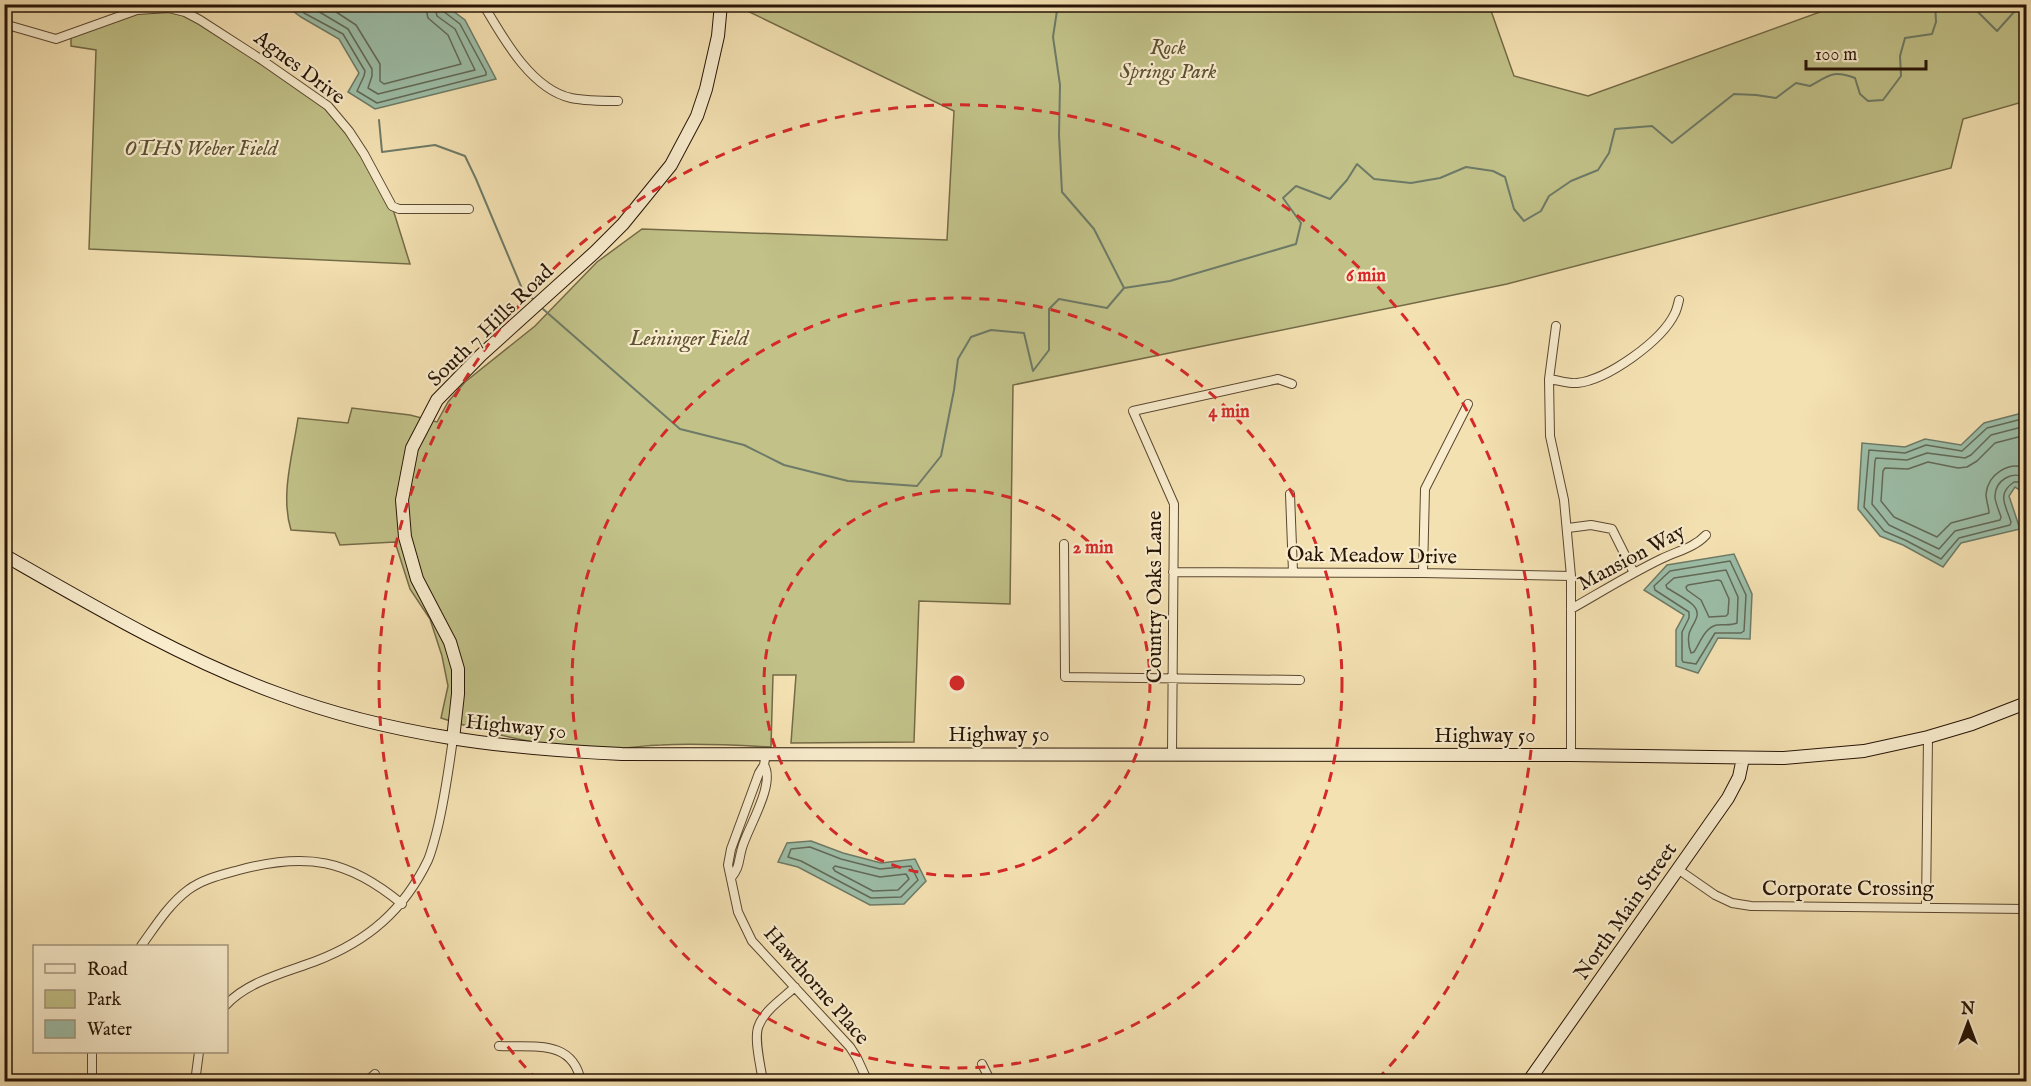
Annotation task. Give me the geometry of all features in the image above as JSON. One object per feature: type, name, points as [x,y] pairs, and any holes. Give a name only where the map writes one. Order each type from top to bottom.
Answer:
[{"type":"main road","name":"South 7 Hills Road","points":[[453,739],[458,669],[450,642],[417,579],[405,537],[402,500],[412,448],[437,400],[481,355],[595,252],[622,224],[671,165],[697,116],[706,89],[718,36],[721,4]]},
{"type":"main road","name":"Highway 50","points":[[4,555],[110,615],[239,678],[280,695],[383,725],[453,739],[576,752],[765,759],[1172,754],[1743,758],[1817,756],[1852,752],[1928,737],[1972,724],[2026,703]]},
{"type":"main road","name":"North Main Street","points":[[1528,1082],[1728,798],[1739,777],[1743,758]]},
{"type":"street","points":[[483,4],[506,43],[544,85],[571,98],[618,101]]},
{"type":"street","name":"Agnes Drive","points":[[4,24],[56,39],[136,10],[170,9],[185,12],[215,28],[328,106],[344,124],[364,154],[392,206],[399,209],[469,209]]},
{"type":"street","points":[[1549,379],[1576,383],[1609,372],[1634,355],[1667,326],[1676,312],[1679,300]]},
{"type":"street","points":[[1556,326],[1549,379],[1550,436],[1568,528],[1571,576],[1571,755]]},
{"type":"street","name":"Country Oaks Lane","points":[[1172,754],[1174,504],[1133,411],[1278,380],[1293,384]]},
{"type":"street","points":[[1423,573],[1425,489],[1468,404]]},
{"type":"street","points":[[1290,494],[1293,572]]},
{"type":"street","points":[[1568,528],[1592,525],[1612,529],[1634,573]]},
{"type":"street","name":"Mansion Way","points":[[1571,609],[1663,558],[1698,544],[1706,535]]},
{"type":"street","points":[[1064,544],[1065,677],[1300,680]]},
{"type":"street","name":"Oak Meadow Drive","points":[[1173,572],[1571,576]]},
{"type":"street","points":[[1926,907],[1928,737]]},
{"type":"street","points":[[228,1003],[260,982],[329,956],[364,938],[402,904],[429,859],[441,817],[453,739]]},
{"type":"street","name":"Hawthorne Place","points":[[765,759],[731,849],[728,865],[738,912],[748,934],[761,952],[850,1047],[868,1082]]},
{"type":"street","points":[[142,945],[170,905],[188,890],[209,878],[263,863],[302,860],[349,869],[378,885],[402,904]]},
{"type":"street","name":"Corporate Crossing","points":[[1679,870],[1732,903],[2026,909]]},
{"type":"street","points":[[763,1082],[757,1037],[759,1025],[766,1014],[795,987]]},
{"type":"street","points":[[499,1046],[546,1047],[560,1050],[571,1058],[579,1071],[581,1082]]},
{"type":"street","points":[[92,1082],[93,1053]]},
{"type":"street","points":[[195,1082],[199,1053]]},
{"type":"street","points":[[982,1064],[991,1082]]},
{"type":"street","points":[[366,1082],[375,1074]]},
{"type":"green space","points":[[735,5],[1489,5],[1514,76],[1588,96],[1831,8],[1831,5],[2026,5],[2026,101],[1963,119],[1951,168],[1507,284],[1013,385],[1010,604],[919,601],[914,742],[791,743],[796,675],[773,675],[771,747],[689,744],[590,749],[503,736],[441,718],[448,686],[442,656],[430,619],[410,589],[395,542],[340,545],[335,533],[291,530],[287,489],[298,418],[348,423],[352,408],[410,415],[437,422],[448,402],[465,382],[535,326],[597,262],[642,229],[947,240],[954,111]]},
{"type":"green space","name":"OTHS Weber Field","points":[[153,8],[200,20],[339,118],[392,206],[410,264],[89,249],[96,50],[71,46],[71,35]]},
{"type":"water","points":[[285,5],[445,5],[465,20],[496,79],[375,109],[348,92],[359,73],[339,39]]},
{"type":"water","points":[[2026,412],[2026,494],[2015,487],[2009,496],[2020,529],[1961,543],[1943,567],[1903,545],[1880,536],[1858,509],[1862,443],[1905,447],[1925,439],[1961,445],[1984,423]]},
{"type":"water","points":[[1734,554],[1752,594],[1750,639],[1718,638],[1698,673],[1676,666],[1676,630],[1684,615],[1644,590],[1667,565]]},
{"type":"water","points":[[811,841],[843,853],[881,863],[915,859],[926,881],[904,904],[870,905],[798,867],[778,862],[787,843]]},
{"type":"waterway","points":[[1058,4],[1053,37],[1060,85],[1059,135],[1062,192],[1094,229],[1124,288]]},
{"type":"waterway","points":[[1124,288],[1170,281],[1296,244],[1301,223],[1283,198],[1296,186],[1330,199],[1347,180],[1357,164],[1374,179],[1411,183],[1440,178],[1466,167],[1493,171],[1505,177],[1514,209],[1524,221],[1541,211],[1549,196],[1571,181],[1598,170],[1609,153],[1615,129],[1652,126],[1672,143],[1734,94],[1776,98],[1796,83],[1810,86],[1836,74],[1855,78],[1860,94],[1868,101],[1883,100],[1901,76],[1900,56],[1905,38],[1932,34],[1936,22],[1935,4]]},
{"type":"waterway","points":[[1975,4],[1977,11],[1997,31],[2014,12],[2026,9]]},
{"type":"waterway","points":[[379,120],[382,152],[435,145],[465,156],[523,291],[533,299]]},
{"type":"waterway","points":[[543,309],[680,429],[744,445],[784,465],[848,481],[917,486],[941,456],[958,359],[971,337],[991,330],[1024,333],[1033,371],[1049,350],[1049,309],[1059,299],[1107,308],[1124,288]]},
{"type":"park label","name":"Rock Springs Park","points":[[1168,59]]},
{"type":"park label","name":"Leininger Field","points":[[689,338]]}]
